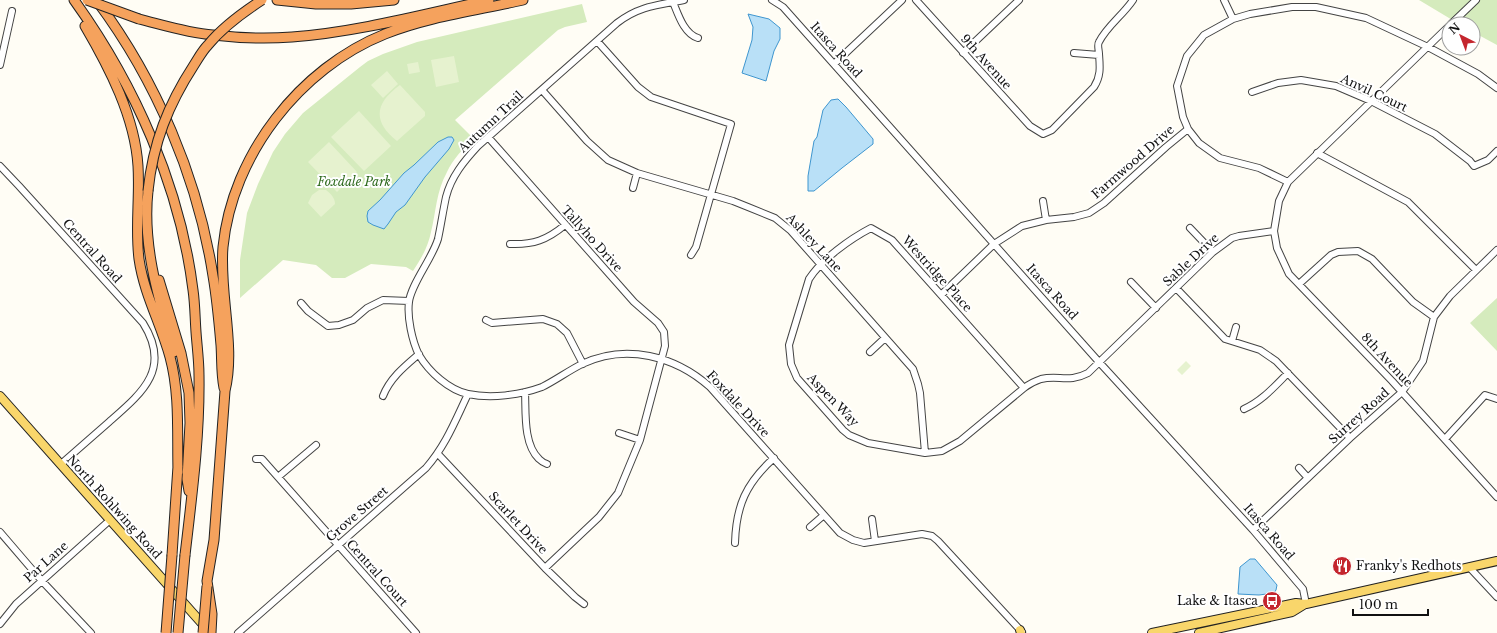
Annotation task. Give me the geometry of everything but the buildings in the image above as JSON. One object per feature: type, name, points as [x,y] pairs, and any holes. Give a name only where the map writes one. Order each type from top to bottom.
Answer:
[{"type":"highway","points":[[70,0],[99,51],[124,105],[137,147],[139,259],[147,292],[169,357],[176,390],[178,472]]},
{"type":"highway","points":[[74,0],[108,52],[129,88],[146,123],[178,215],[193,290],[200,373],[198,426],[178,633]]},
{"type":"highway","points":[[87,0],[139,19],[192,32],[255,38],[291,37],[331,33],[489,0]]},
{"type":"highway","points":[[96,0],[123,37],[144,74],[175,140],[187,172],[200,216],[213,274],[221,347],[222,376],[225,391]]},
{"type":"highway","points":[[166,633],[182,398],[177,362],[158,298],[154,279],[147,234],[146,210],[148,191],[154,155],[167,113],[184,80],[208,45],[247,10],[262,0]]},
{"type":"highway","points":[[277,0],[316,4],[351,4],[394,0]]},
{"type":"highway","points":[[203,633],[207,583],[214,540],[224,421],[225,391],[229,375],[228,338],[222,271],[224,245],[230,213],[240,180],[261,138],[299,91],[321,71],[364,43],[410,25],[523,0]]},
{"type":"highway","points":[[152,262],[161,284],[181,353],[189,393],[190,423],[187,479],[191,504]]},
{"type":"highway","points":[[207,583],[212,614],[211,633]]},
{"type":"main road","name":"North Rohlwing Road","points":[[0,396],[211,633]]},
{"type":"main road","points":[[1200,633],[1292,612],[1306,604],[1497,561]]},
{"type":"main road","points":[[1152,633],[1296,603],[1306,604]]},
{"type":"street","points":[[684,0],[638,10],[627,15],[597,41],[638,86],[652,97],[731,124],[696,247],[691,255]]},
{"type":"street","name":"Itasca Road","points":[[772,0],[783,7],[1099,362],[1253,530],[1303,589],[1306,604]]},
{"type":"street","points":[[834,64],[902,0]]},
{"type":"street","name":"9th Avenue","points":[[916,0],[1030,126],[1044,134],[1052,130],[1094,87],[1100,72],[1099,55]]},
{"type":"street","points":[[963,53],[1019,0]]},
{"type":"street","points":[[1074,53],[1099,55],[1098,43],[1128,7],[1132,0]]},
{"type":"street","points":[[1224,0],[1233,19]]},
{"type":"street","points":[[1459,16],[1476,0]]},
{"type":"street","points":[[673,2],[684,27],[694,37],[698,38]]},
{"type":"street","points":[[1288,182],[1259,168],[1220,158],[1199,143],[1188,129],[1182,112],[1177,86],[1187,56],[1201,38],[1233,19],[1250,14],[1292,8],[1316,7],[1366,18],[1428,47],[1478,74],[1497,88]]},
{"type":"street","points":[[0,65],[12,11]]},
{"type":"street","points":[[1274,232],[1279,201],[1288,182],[1441,34]]},
{"type":"street","name":"Autumn Trail","points":[[419,354],[409,321],[409,301],[435,247],[446,196],[454,177],[467,159],[488,137],[597,41]]},
{"type":"street","name":"Anvil Court","points":[[1252,92],[1278,83],[1301,80],[1336,86],[1371,101],[1442,139],[1470,161],[1474,166],[1488,160],[1497,151]]},
{"type":"street","name":"Ashley Lane","points":[[542,90],[587,141],[608,160],[637,173],[733,201],[775,218],[791,231],[914,373],[920,394],[925,453]]},
{"type":"street","name":"Farmwood Drive","points":[[941,295],[994,244],[1027,224],[1074,217],[1089,213],[1104,203],[1166,146],[1188,129]]},
{"type":"street","name":"Tallyho Drive","points":[[488,137],[634,302],[658,323],[664,332],[665,346],[640,440],[629,470],[615,498],[599,517],[545,568]]},
{"type":"street","points":[[1317,153],[1408,202],[1476,270]]},
{"type":"street","name":"Central Road","points":[[0,166],[142,323],[152,340],[155,358],[151,375],[142,393],[61,464]]},
{"type":"street","points":[[633,188],[637,173]]},
{"type":"street","points":[[1043,202],[1046,220]]},
{"type":"street","points":[[510,244],[537,242],[554,235],[565,225]]},
{"type":"street","name":"Westridge Place","points":[[821,265],[857,235],[871,228],[892,240],[1024,388]]},
{"type":"street","points":[[1190,228],[1213,252]]},
{"type":"street","name":"Sable Drive","points":[[925,453],[942,451],[960,441],[1024,388],[1034,382],[1052,378],[1070,379],[1088,373],[1213,252],[1232,238],[1274,232]]},
{"type":"street","name":"8th Avenue","points":[[1274,232],[1279,254],[1289,274],[1402,392],[1497,497]]},
{"type":"street","points":[[1298,284],[1331,255],[1338,252],[1358,250],[1372,259],[1413,302],[1434,317]]},
{"type":"street","name":"Surrey Road","points":[[1253,530],[1350,438],[1402,392],[1423,361],[1434,317],[1450,296],[1497,250]]},
{"type":"street","name":"Aspen Way","points":[[821,265],[806,285],[789,345],[791,364],[794,374],[849,435],[868,443],[925,453]]},
{"type":"street","points":[[1131,282],[1156,308]]},
{"type":"street","points":[[1176,288],[1225,339],[1260,350],[1276,361],[1350,438]]},
{"type":"street","points":[[301,303],[312,315],[328,326],[340,325],[353,320],[367,308],[383,300],[409,301]]},
{"type":"street","points":[[486,320],[492,323],[543,319],[557,324],[567,333],[583,364]]},
{"type":"street","points":[[1232,341],[1236,327]]},
{"type":"street","points":[[870,352],[885,338]]},
{"type":"street","points":[[383,396],[386,388],[402,369],[419,354]]},
{"type":"street","name":"Foxdale Drive","points":[[419,354],[426,365],[440,379],[457,390],[468,394],[494,396],[525,392],[542,387],[583,364],[606,357],[623,354],[643,354],[662,359],[682,367],[700,378],[710,388],[774,458],[840,534],[864,543],[922,534],[932,536],[1021,632]]},
{"type":"street","points":[[1244,409],[1263,397],[1288,373]]},
{"type":"street","points":[[525,392],[526,422],[531,448],[539,459],[547,464]]},
{"type":"street","name":"Grove Street","points":[[238,633],[414,479],[438,454],[468,394]]},
{"type":"street","points":[[1444,439],[1485,395],[1497,399]]},
{"type":"street","points":[[619,433],[640,440]]},
{"type":"street","points":[[278,478],[316,445]]},
{"type":"street","name":"Scarlet Drive","points":[[438,454],[545,568],[584,604]]},
{"type":"street","points":[[735,543],[738,514],[744,497],[752,480],[774,458]]},
{"type":"street","name":"Central Court","points":[[256,459],[262,459],[416,633]]},
{"type":"street","points":[[1299,468],[1308,478]]},
{"type":"street","points":[[810,526],[824,515]]},
{"type":"street","points":[[872,519],[875,541]]},
{"type":"street","name":"Par Lane","points":[[0,624],[16,604],[110,520]]},
{"type":"street","points":[[0,532],[42,581],[49,586],[91,633]]},
{"type":"street","points":[[1470,567],[1497,597]]},
{"type":"green space","points":[[1419,0],[1497,0],[1497,45],[1481,36],[1481,16],[1446,16]]},
{"type":"green space","name":"Foxdale Park","points":[[582,4],[587,22],[558,30],[455,120],[473,138],[455,158],[443,180],[438,194],[430,237],[426,248],[413,271],[406,267],[371,264],[345,278],[332,278],[316,265],[283,260],[240,298],[240,260],[247,213],[258,184],[273,152],[285,134],[303,113],[368,61],[383,54],[417,42]]},
{"type":"green space","points":[[454,56],[459,82],[436,87],[431,60]]},
{"type":"green space","points":[[418,62],[420,72],[409,74],[407,64]]},
{"type":"green space","points":[[387,71],[398,84],[383,98],[371,85]]},
{"type":"green space","points":[[400,85],[425,112],[425,116],[397,141],[383,126],[380,119],[380,112],[381,105],[385,99]]},
{"type":"green space","points":[[359,111],[391,146],[364,171],[331,137]]},
{"type":"green space","points":[[329,142],[357,172],[337,192],[308,162]]},
{"type":"green space","points":[[319,190],[326,190],[335,202],[335,204],[321,217],[308,203],[312,195]]},
{"type":"green space","points":[[1497,298],[1497,351],[1470,323]]},
{"type":"green space","points":[[1186,361],[1191,366],[1182,375],[1177,370]]},
{"type":"water","points":[[748,14],[769,19],[780,28],[780,39],[774,51],[766,81],[742,73],[752,40],[753,27]]},
{"type":"water","points":[[838,99],[873,139],[873,144],[814,191],[808,191],[808,176],[814,141],[817,137],[823,110],[831,100]]},
{"type":"water","points":[[448,137],[452,137],[454,140],[449,149],[425,177],[405,205],[396,212],[384,229],[368,222],[368,211],[404,173],[438,142]]},
{"type":"water","points":[[1250,559],[1255,559],[1277,585],[1274,593],[1259,595],[1238,594],[1240,567]]},
{"type":"place","name":"Franky's Redhots","points":[[1342,566]]},
{"type":"place","name":"Lake & Itasca","points":[[1272,601]]}]
